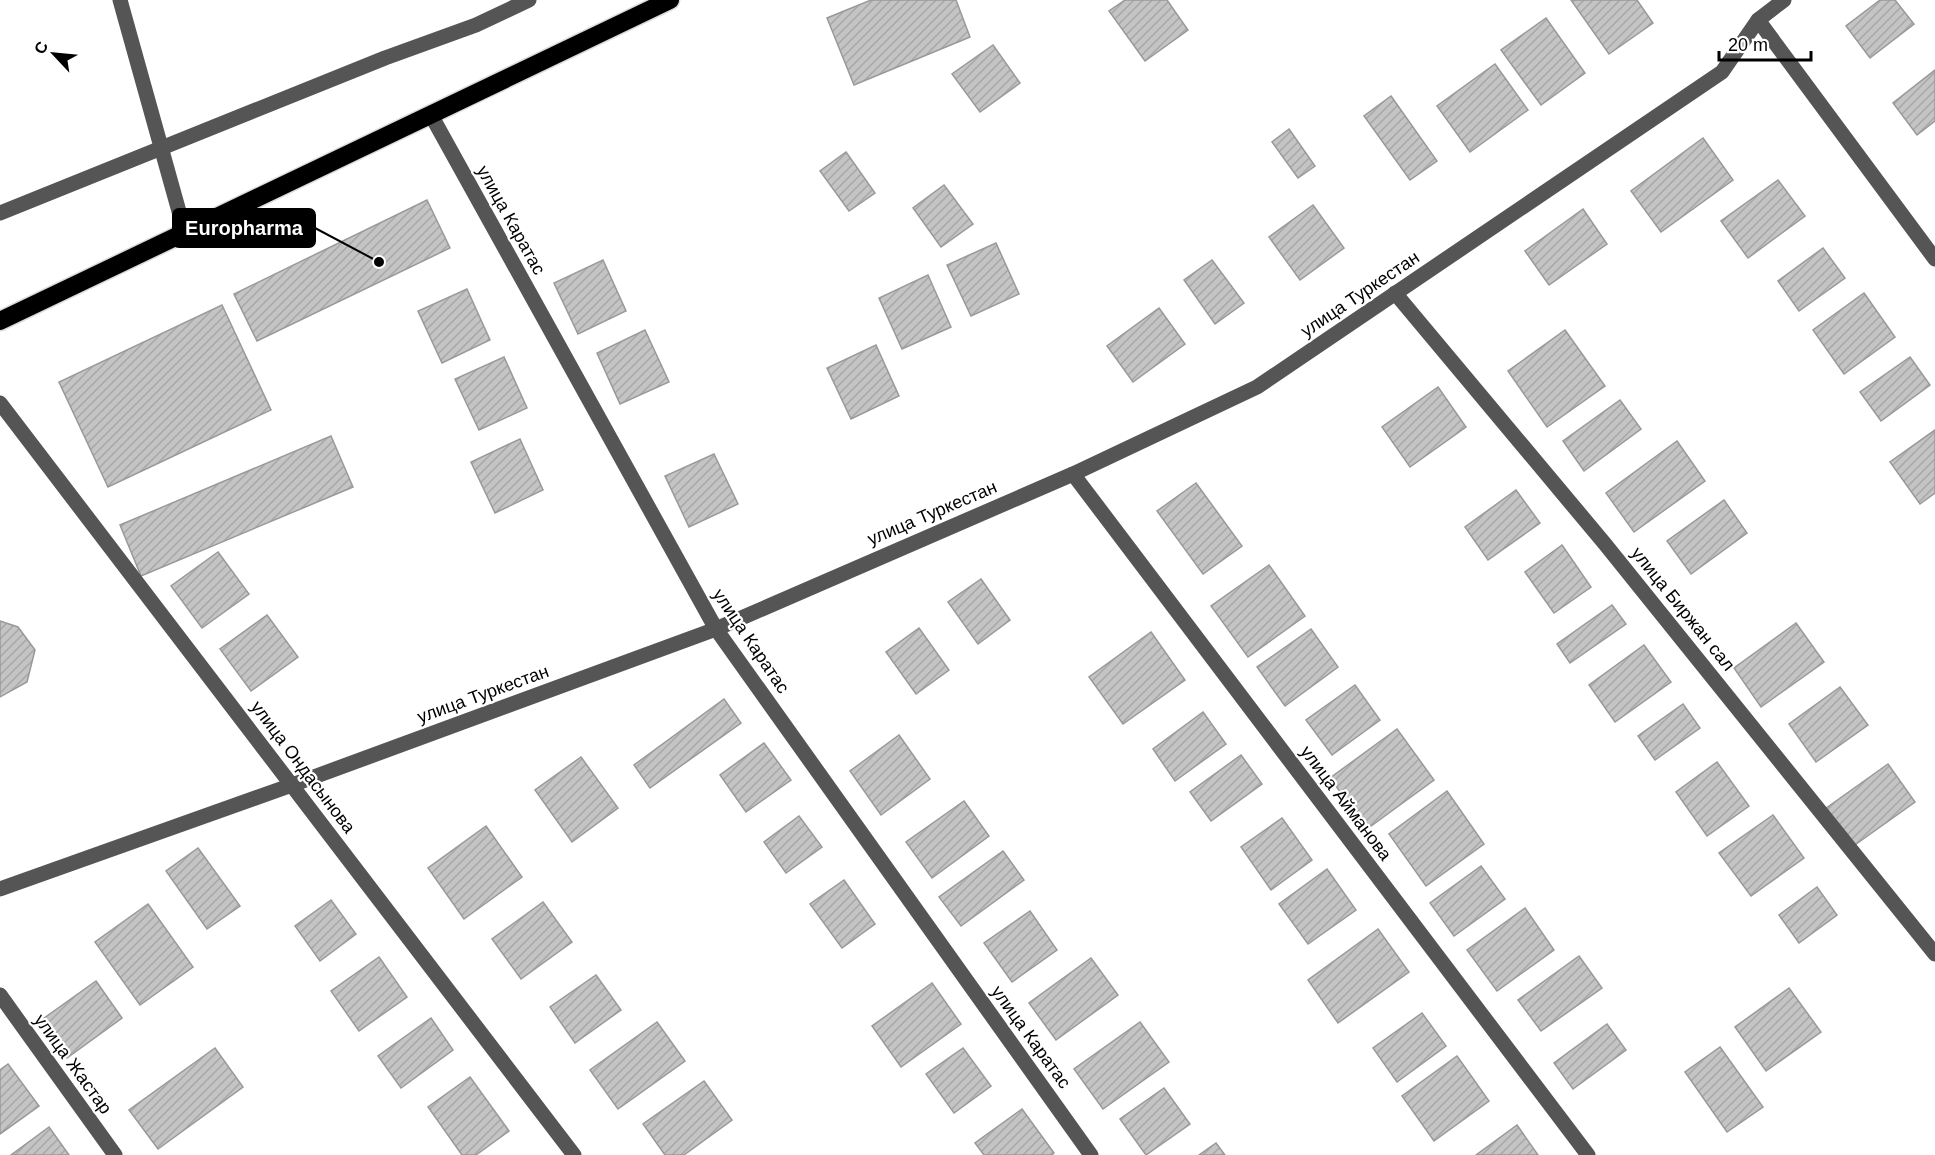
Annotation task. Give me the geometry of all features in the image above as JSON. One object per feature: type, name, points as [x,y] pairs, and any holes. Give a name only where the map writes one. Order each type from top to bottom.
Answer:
[{"type":"highway","points":[[0,321],[670,0]]},
{"type":"street","points":[[120,0],[185,233]]},
{"type":"street","points":[[0,213],[385,58],[476,25],[529,0]]},
{"type":"street","name":"улица Туркестан","points":[[0,889],[292,785],[716,629],[1073,474],[1257,387],[1722,72],[1758,20],[1784,0]]},
{"type":"street","points":[[1758,20],[1935,259]]},
{"type":"street","name":"улица Каратас","points":[[430,115],[716,629],[1091,1155]]},
{"type":"street","name":"улица Биржан сал","points":[[1395,293],[1605,544],[1935,954]]},
{"type":"street","name":"улица Ондасынова","points":[[0,403],[574,1155]]},
{"type":"street","name":"улица Айманова","points":[[1073,474],[1588,1155]]},
{"type":"street","name":"улица Жастар","points":[[0,995],[115,1155]]},
{"type":"building","points":[[871,0],[956,0],[970,37],[854,85],[827,18]]},
{"type":"building","points":[[1125,0],[1167,0],[1188,30],[1145,61],[1109,11]]},
{"type":"building","points":[[1571,0],[1637,0],[1653,23],[1609,54]]},
{"type":"building","points":[[1880,0],[1895,0],[1914,24],[1870,58],[1846,26]]},
{"type":"building","points":[[1546,18],[1585,73],[1541,105],[1501,50]]},
{"type":"building","points":[[993,45],[1020,83],[980,112],[952,74]]},
{"type":"building","points":[[1495,64],[1528,110],[1470,152],[1437,106]]},
{"type":"building","points":[[1935,70],[1935,121],[1917,135],[1893,103]]},
{"type":"building","points":[[1391,96],[1437,161],[1410,180],[1364,116]]},
{"type":"building","points":[[1289,129],[1315,166],[1298,178],[1272,142]]},
{"type":"building","points":[[1703,138],[1733,180],[1661,232],[1631,191]]},
{"type":"building","points":[[846,152],[875,193],[849,211],[820,171]]},
{"type":"building","points":[[1778,180],[1805,216],[1748,258],[1721,221]]},
{"type":"building","points":[[944,185],[973,224],[941,247],[913,208]]},
{"type":"building","points":[[427,200],[450,248],[257,341],[234,294]]},
{"type":"building","points":[[1313,205],[1344,248],[1300,280],[1269,237]]},
{"type":"building","points":[[1583,209],[1607,244],[1549,285],[1525,251]]},
{"type":"building","points":[[996,243],[1019,294],[971,316],[947,265]]},
{"type":"building","points":[[1823,248],[1845,278],[1799,311],[1778,281]]},
{"type":"building","points":[[603,260],[626,311],[578,334],[554,283]]},
{"type":"building","points":[[1212,260],[1244,303],[1215,324],[1184,280]]},
{"type":"building","points":[[928,275],[951,327],[902,349],[879,298]]},
{"type":"building","points":[[467,289],[490,340],[442,363],[418,311]]},
{"type":"building","points":[[1864,293],[1895,337],[1844,374],[1813,330]]},
{"type":"building","points":[[222,305],[271,410],[108,487],[59,382]]},
{"type":"building","points":[[1159,308],[1185,344],[1133,382],[1107,346]]},
{"type":"building","points":[[645,330],[669,382],[620,404],[597,353]]},
{"type":"building","points":[[1565,330],[1605,386],[1547,427],[1508,371]]},
{"type":"building","points":[[876,345],[899,396],[851,419],[827,368]]},
{"type":"building","points":[[504,357],[527,408],[479,430],[455,379]]},
{"type":"building","points":[[1910,357],[1930,385],[1881,421],[1860,392]]},
{"type":"building","points":[[1438,387],[1466,427],[1410,467],[1382,427]]},
{"type":"building","points":[[1620,400],[1641,429],[1584,471],[1563,441]]},
{"type":"building","points":[[1935,430],[1935,493],[1920,504],[1890,462]]},
{"type":"building","points":[[331,436],[353,487],[141,576],[120,525]]},
{"type":"building","points":[[520,439],[543,490],[495,513],[471,462]]},
{"type":"building","points":[[1677,441],[1705,481],[1634,532],[1606,493]]},
{"type":"building","points":[[714,454],[738,504],[689,527],[665,476]]},
{"type":"building","points":[[1196,483],[1242,546],[1203,574],[1157,511]]},
{"type":"building","points":[[1516,490],[1540,523],[1488,560],[1465,527]]},
{"type":"building","points":[[1724,500],[1747,533],[1691,574],[1667,541]]},
{"type":"building","points":[[1562,545],[1591,587],[1554,613],[1525,572]]},
{"type":"building","points":[[218,552],[249,594],[202,628],[171,586]]},
{"type":"building","points":[[1269,565],[1305,616],[1248,657],[1211,606]]},
{"type":"building","points":[[981,579],[1010,620],[978,644],[948,602]]},
{"type":"building","points":[[1612,605],[1626,624],[1570,663],[1557,644]]},
{"type":"building","points":[[267,615],[298,657],[251,691],[220,649]]},
{"type":"building","points":[[0,621],[18,627],[35,650],[27,682],[0,697]]},
{"type":"building","points":[[1796,623],[1824,662],[1761,707],[1734,668]]},
{"type":"building","points":[[919,628],[949,670],[916,694],[886,652]]},
{"type":"building","points":[[1311,629],[1338,667],[1285,706],[1257,667]]},
{"type":"building","points":[[1151,632],[1185,680],[1123,724],[1089,677]]},
{"type":"building","points":[[1644,645],[1671,682],[1615,722],[1589,685]]},
{"type":"building","points":[[1355,685],[1380,720],[1332,755],[1306,720]]},
{"type":"building","points":[[1840,687],[1868,725],[1816,762],[1789,724]]},
{"type":"building","points":[[724,699],[741,723],[650,788],[634,765]]},
{"type":"building","points":[[1683,704],[1700,728],[1655,760],[1638,736]]},
{"type":"building","points":[[1203,712],[1226,744],[1175,781],[1153,749]]},
{"type":"building","points":[[1397,729],[1434,780],[1367,829],[1330,778]]},
{"type":"building","points":[[899,735],[930,779],[881,815],[850,771]]},
{"type":"building","points":[[764,743],[791,780],[746,812],[720,775]]},
{"type":"building","points":[[1241,755],[1262,784],[1211,821],[1190,792]]},
{"type":"building","points":[[581,757],[618,808],[572,842],[535,790]]},
{"type":"building","points":[[1717,762],[1749,806],[1707,836],[1676,792]]},
{"type":"building","points":[[1888,764],[1915,802],[1852,847],[1825,809]]},
{"type":"building","points":[[1447,791],[1484,844],[1426,886],[1389,834]]},
{"type":"building","points":[[964,801],[989,836],[932,878],[906,842]]},
{"type":"building","points":[[1773,815],[1804,858],[1751,896],[1719,853]]},
{"type":"building","points":[[799,816],[822,847],[786,873],[764,842]]},
{"type":"building","points":[[1282,818],[1312,860],[1271,890],[1241,847]]},
{"type":"building","points":[[486,826],[522,877],[464,919],[428,868]]},
{"type":"building","points":[[198,848],[240,906],[207,929],[166,871]]},
{"type":"building","points":[[1003,851],[1024,880],[961,926],[939,897]]},
{"type":"building","points":[[1481,866],[1505,899],[1454,936],[1430,903]]},
{"type":"building","points":[[1327,869],[1356,910],[1308,944],[1279,904]]},
{"type":"building","points":[[844,880],[875,924],[842,948],[810,904]]},
{"type":"building","points":[[1817,887],[1837,915],[1799,943],[1779,915]]},
{"type":"building","points":[[331,900],[356,934],[320,961],[295,926]]},
{"type":"building","points":[[543,902],[572,942],[521,979],[492,939]]},
{"type":"building","points":[[148,904],[193,967],[140,1005],[95,942]]},
{"type":"building","points":[[1525,908],[1554,950],[1497,991],[1467,950]]},
{"type":"building","points":[[1030,911],[1057,950],[1012,982],[984,943]]},
{"type":"building","points":[[1378,929],[1409,972],[1338,1023],[1308,980]]},
{"type":"building","points":[[1579,956],[1602,988],[1541,1031],[1518,1000]]},
{"type":"building","points":[[379,957],[407,997],[359,1031],[331,991]]},
{"type":"building","points":[[1091,958],[1118,995],[1056,1040],[1029,1003]]},
{"type":"building","points":[[596,975],[621,1010],[575,1043],[550,1007]]},
{"type":"building","points":[[96,981],[122,1018],[67,1058],[40,1021]]},
{"type":"building","points":[[932,983],[961,1024],[901,1067],[872,1026]]},
{"type":"building","points":[[1789,988],[1821,1032],[1766,1071],[1735,1027]]},
{"type":"building","points":[[1422,1013],[1446,1046],[1397,1082],[1373,1048]]},
{"type":"building","points":[[431,1018],[453,1050],[401,1088],[378,1056]]},
{"type":"building","points":[[657,1022],[685,1061],[618,1109],[590,1070]]},
{"type":"building","points":[[1140,1022],[1169,1062],[1103,1109],[1074,1069]]},
{"type":"building","points":[[1607,1024],[1626,1050],[1573,1089],[1554,1063]]},
{"type":"building","points":[[1720,1047],[1763,1107],[1727,1132],[1685,1072]]},
{"type":"building","points":[[215,1048],[243,1087],[158,1149],[129,1110]]},
{"type":"building","points":[[963,1048],[991,1086],[954,1113],[926,1074]]},
{"type":"building","points":[[1457,1056],[1489,1101],[1434,1141],[1402,1096]]},
{"type":"building","points":[[8,1064],[39,1106],[0,1134],[0,1070]]},
{"type":"building","points":[[470,1077],[509,1131],[476,1155],[462,1155],[428,1107]]},
{"type":"building","points":[[704,1081],[732,1120],[684,1155],[665,1155],[643,1124]]},
{"type":"building","points":[[1164,1088],[1190,1124],[1146,1155],[1120,1119]]},
{"type":"building","points":[[1022,1109],[1054,1153],[1052,1155],[984,1155],[975,1143]]},
{"type":"building","points":[[1517,1125],[1538,1155],[1476,1155]]},
{"type":"building","points":[[49,1127],[69,1155],[11,1155]]},
{"type":"building","points":[[1216,1143],[1225,1155],[1199,1155]]},
{"type":"place","name":"Europharma","points":[[379,262]]}]
